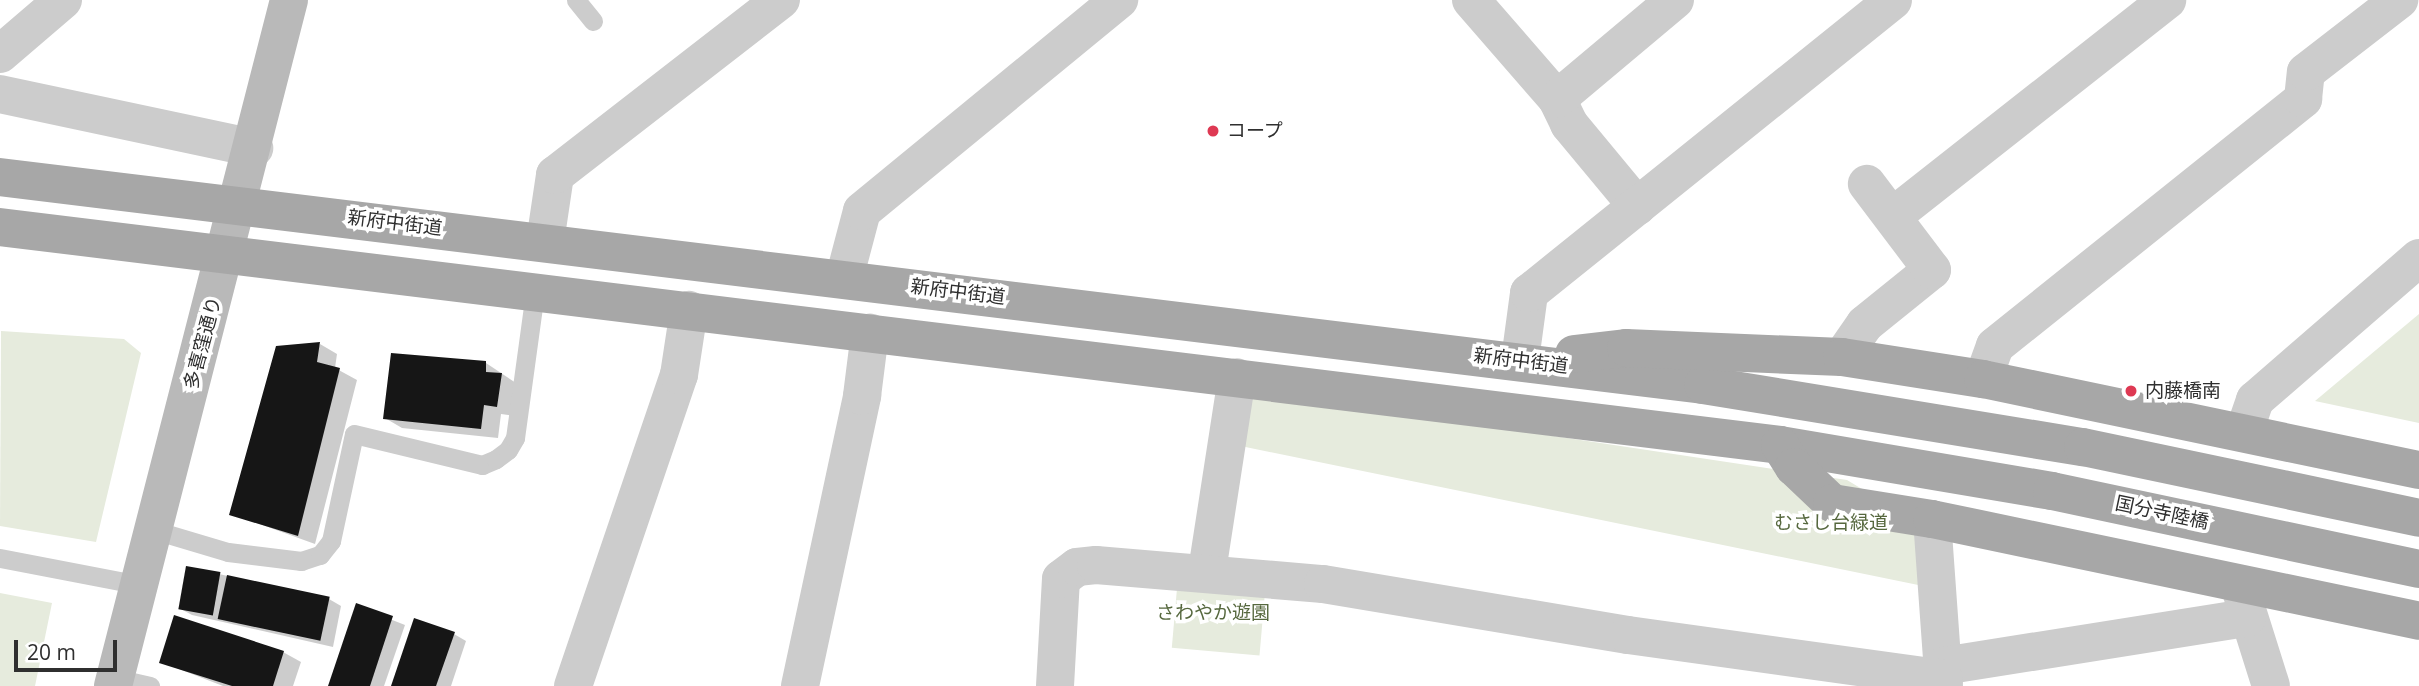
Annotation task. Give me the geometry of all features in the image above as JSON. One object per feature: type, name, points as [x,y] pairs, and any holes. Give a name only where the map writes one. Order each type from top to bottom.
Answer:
[{"type":"main road","name":"多喜窪通り","points":[[126,683],[140,585],[239,207],[289,0]]},
{"type":"main road","name":"新府中街道","points":[[0,177],[1520,360],[1915,417],[2246,479],[2419,518]]},
{"type":"main road","points":[[0,204],[190,228],[210,237],[226,256]]},
{"type":"main road","points":[[0,227],[1780,445],[1794,467],[1832,503],[1932,519],[2239,581],[2419,621]]},
{"type":"main road","points":[[1520,360],[1626,348],[1842,357],[1983,379],[2419,470]]},
{"type":"main road","name":"国分寺陸橋","points":[[1780,445],[2052,491],[2419,569]]},
{"type":"street","points":[[0,54],[63,0]]},
{"type":"street","points":[[545,242],[555,175],[780,0]]},
{"type":"street","points":[[844,279],[862,211],[1119,0]]},
{"type":"street","points":[[1471,0],[1557,99],[1569,124],[1637,206]]},
{"type":"street","points":[[1557,99],[1675,0]]},
{"type":"street","points":[[1520,360],[1529,293],[1893,0]]},
{"type":"street","points":[[1893,216],[2168,0]]},
{"type":"street","points":[[1983,379],[1995,346],[2303,99],[2306,72],[2399,0]]},
{"type":"street","points":[[0,94],[254,148]]},
{"type":"street","points":[[1842,357],[1865,324],[1932,270],[1867,184]]},
{"type":"street","points":[[2244,432],[2255,400],[2419,258]]},
{"type":"street","points":[[573,686],[679,375],[688,310]]},
{"type":"street","points":[[800,686],[862,396],[870,333]]},
{"type":"street","points":[[1207,571],[1237,377]]},
{"type":"street","points":[[1932,519],[1943,677]]},
{"type":"street","points":[[1055,686],[1060,579],[1077,567],[1096,565],[1207,571],[1323,584],[1628,635],[1943,677],[2247,618]]},
{"type":"street","points":[[2239,581],[2247,618],[2270,686]]},
{"type":"lane","points":[[576,0],[593,21]]},
{"type":"lane","points":[[154,530],[228,552],[301,561],[320,555],[331,541],[354,434],[482,465],[496,459],[508,450],[514,438],[535,292]]},
{"type":"lane","points":[[0,558],[140,585]]},
{"type":"green space","points":[[2419,314],[2419,423],[2315,401]]},
{"type":"green space","points":[[1,331],[124,339],[141,353],[96,542],[0,526]]},
{"type":"green space","name":"むさし台緑道","points":[[1240,389],[1847,480],[1882,501],[1920,513],[1928,587],[1231,444]]},
{"type":"green space","name":"さわやか遊園","points":[[1178,577],[1266,585],[1259,655],[1172,648]]},
{"type":"green space","points":[[0,593],[52,603],[35,686],[0,686]]},
{"type":"building","points":[[320,342],[317,362],[340,368],[298,536],[229,515],[276,346]]},
{"type":"building","points":[[391,353],[486,361],[486,372],[502,373],[497,407],[484,405],[481,429],[383,419]]},
{"type":"building","points":[[186,566],[220,572],[213,615],[178,609]]},
{"type":"building","points":[[227,575],[330,597],[320,641],[218,619]]},
{"type":"building","points":[[356,603],[393,616],[370,686],[328,686]]},
{"type":"building","points":[[174,615],[284,651],[273,686],[232,686],[159,663]]},
{"type":"building","points":[[414,618],[455,632],[436,686],[391,686]]},
{"type":"place","name":"コープ","points":[[1213,131]]},
{"type":"place","name":"内藤橋南","points":[[2131,391]]}]
